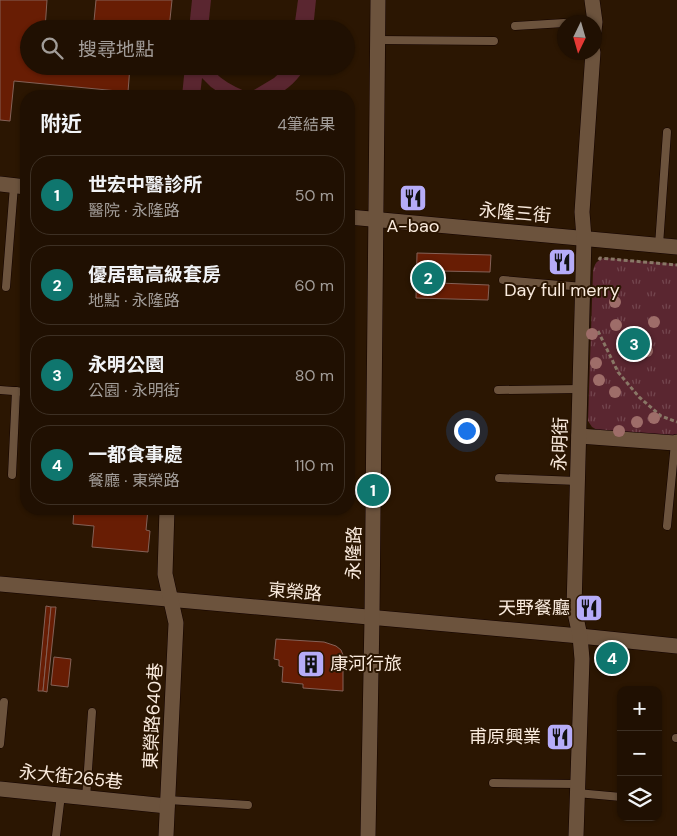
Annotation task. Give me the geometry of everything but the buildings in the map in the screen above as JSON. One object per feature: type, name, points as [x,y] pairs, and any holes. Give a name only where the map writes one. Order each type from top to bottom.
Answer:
[{"type":"street","name":"永隆路","points":[[368,836],[378,0]]},
{"type":"street","points":[[592,0],[594,15]]},
{"type":"street","name":"永明街","points":[[576,836],[582,659],[580,636],[574,608],[584,238],[582,212],[592,60]]},
{"type":"street","name":"永隆三街","points":[[355,217],[677,247]]},
{"type":"street","points":[[579,436],[676,442]]},
{"type":"street","name":"東榮路640巷","points":[[166,836],[176,623],[165,574],[167,515]]},
{"type":"street","name":"東榮路","points":[[0,584],[677,646]]},
{"type":"street","name":"永大街265巷","points":[[0,789],[86,798],[168,803]]},
{"type":"lane","points":[[515,26],[557,23]]},
{"type":"lane","points":[[378,40],[494,41]]},
{"type":"lane","points":[[659,245],[668,132]]},
{"type":"lane","points":[[6,287],[14,186]]},
{"type":"lane","points":[[503,280],[583,287]]},
{"type":"lane","points":[[498,390],[580,389]]},
{"type":"lane","points":[[0,390],[20,391]]},
{"type":"lane","points":[[12,475],[16,391]]},
{"type":"lane","points":[[667,526],[676,442]]},
{"type":"lane","points":[[499,478],[577,482]]},
{"type":"lane","points":[[0,744],[4,702]]},
{"type":"lane","points":[[86,798],[92,712]]},
{"type":"lane","points":[[493,783],[577,789],[617,796]]},
{"type":"lane","points":[[56,836],[60,795]]},
{"type":"lane","points":[[168,803],[248,805]]},
{"type":"path","points":[[597,265],[600,258],[677,265]]},
{"type":"path","points":[[597,328],[618,372],[638,397],[661,416],[677,422]]},
{"type":"green space","points":[[192,0],[211,0],[209,20],[190,20]]},
{"type":"green space","points":[[298,0],[316,0],[314,20],[295,20]]},
{"type":"green space","points":[[184,75],[218,75],[242,90],[215,90],[202,78],[201,90],[183,90]]},
{"type":"green space","points":[[277,75],[300,75],[285,90],[254,90]]},
{"type":"green space","points":[[605,258],[677,264],[677,434],[672,437],[599,431],[592,427],[588,421],[593,271],[597,262]]},
{"type":"place","name":"A-bao","points":[[413,198]]},
{"type":"place","name":"Day full merry","points":[[562,262]]},
{"type":"place","name":"優居寓高級套房","points":[[428,278]]},
{"type":"place","name":"永明公園","points":[[634,344]]},
{"type":"place","name":"世宏中醫診所","points":[[373,490]]},
{"type":"place","name":"天野餐廳","points":[[589,608]]},
{"type":"place","name":"一都食事處","points":[[612,658]]},
{"type":"place","name":"康河行旅","points":[[311,664]]},
{"type":"place","name":"甫原興業","points":[[560,737]]}]
